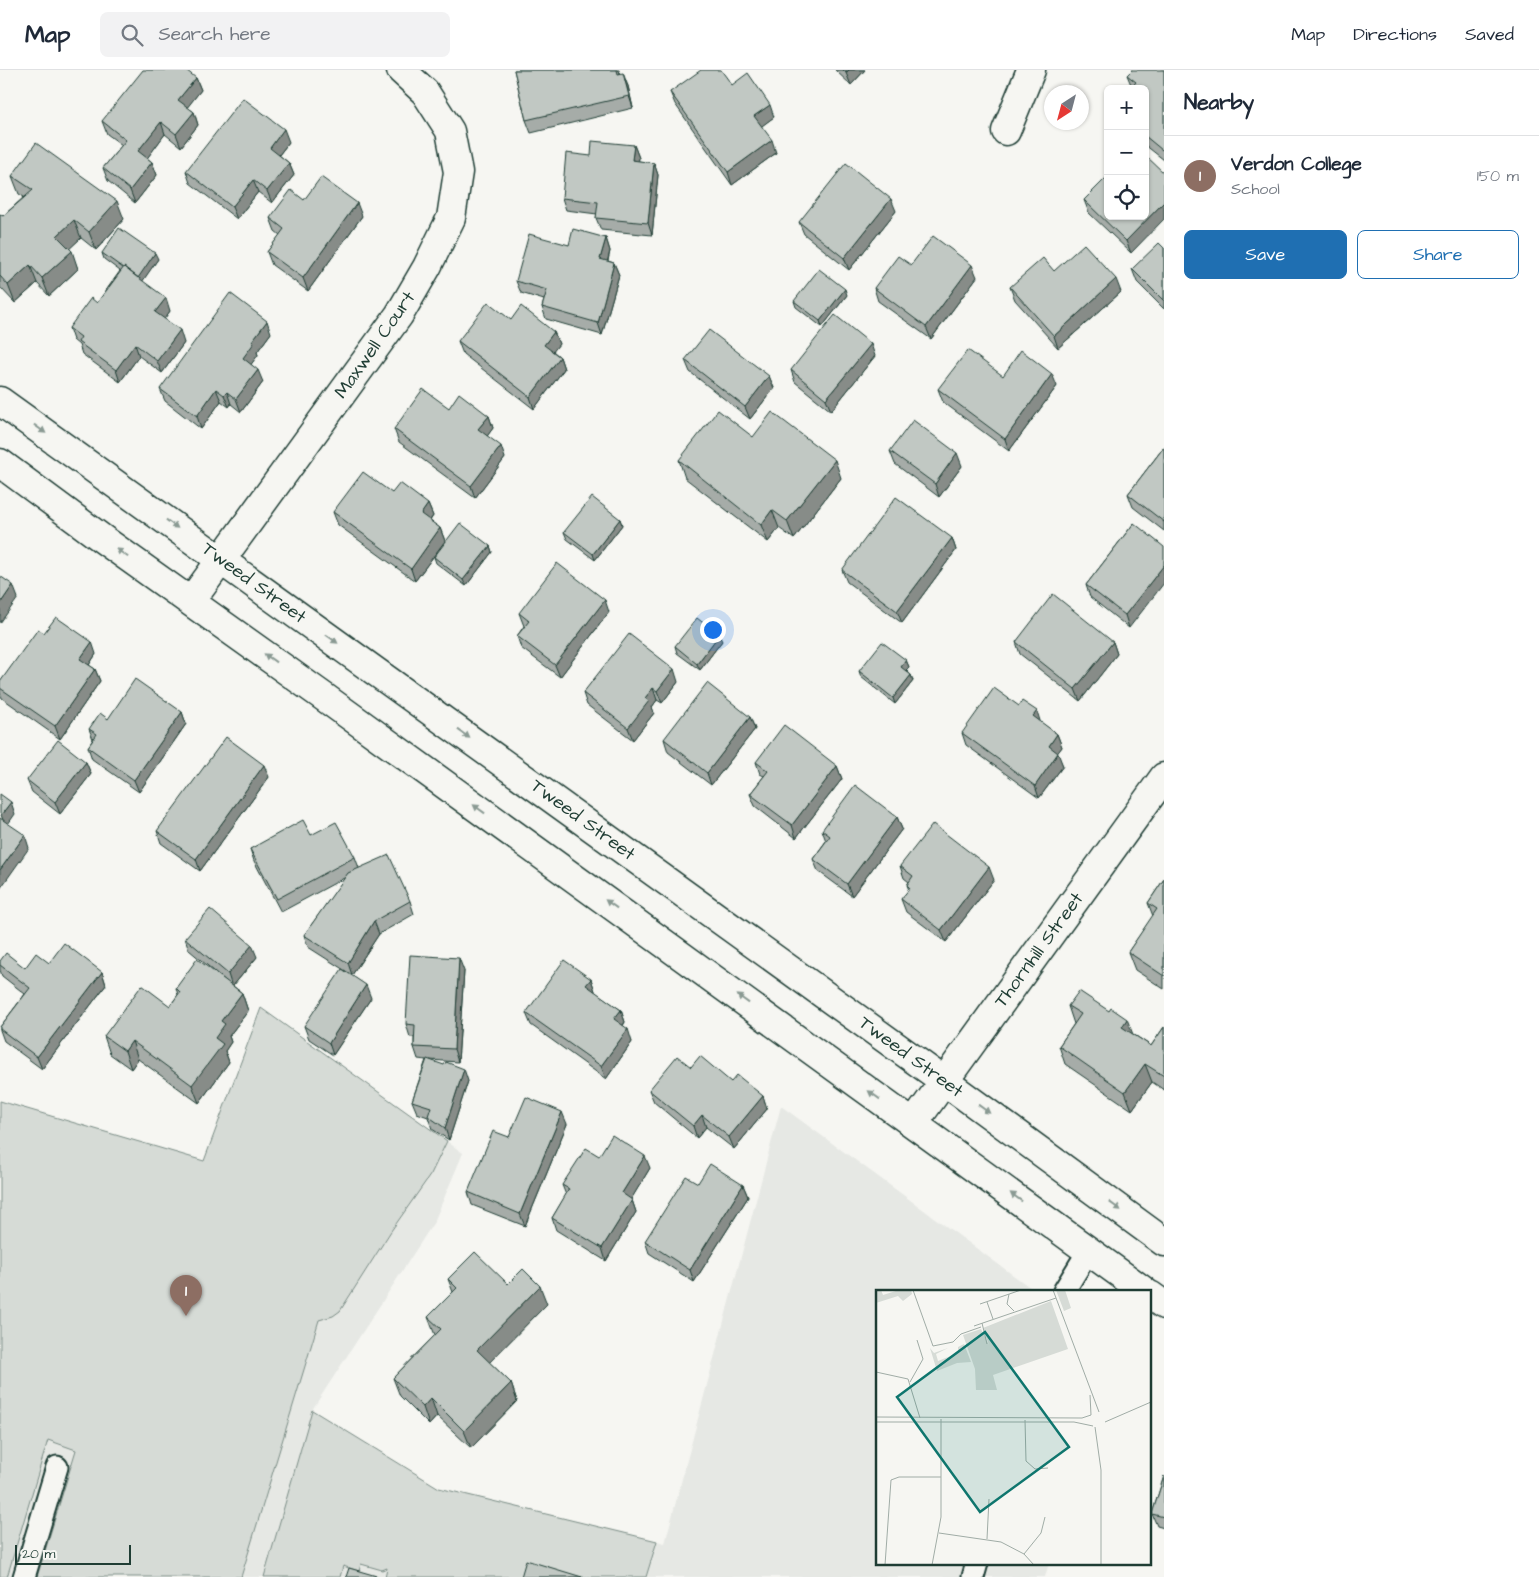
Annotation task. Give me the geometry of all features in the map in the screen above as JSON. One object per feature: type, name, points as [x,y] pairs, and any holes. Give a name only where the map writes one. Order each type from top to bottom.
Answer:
[{"type":"main road","name":"Maxwell Court","points":[[191,601],[399,316],[427,267],[451,218],[458,172],[450,131],[425,92],[401,70]]},
{"type":"main road","points":[[1006,132],[1031,70]]},
{"type":"main road","name":"Tweed Street","points":[[0,401],[944,1080],[1164,1242]]},
{"type":"main road","points":[[0,463],[1143,1290]]},
{"type":"main road","name":"Thornhill Street","points":[[914,1123],[1164,777]]},
{"type":"main road","points":[[1152,1296],[1164,1305]]},
{"type":"lane","points":[[1065,1290],[1089,1250]]},
{"type":"lane","points":[[24,1577],[57,1467]]},
{"type":"lane","points":[[972,1577],[977,1564]]},
{"type":"shaded area","points":[[261,1008],[463,1153],[434,1222],[312,1410],[439,1488],[665,1543],[781,1106],[1034,1290],[876,1290],[876,1564],[1049,1564],[1045,1577],[0,1577],[0,1101],[204,1161]]},
{"type":"shaded area","points":[[261,1008],[447,1141],[431,1174],[391,1231],[340,1311],[333,1316],[319,1320],[241,1577],[37,1577],[76,1450],[48,1440],[7,1577],[0,1577],[0,1101],[204,1161]]},
{"type":"shaded area","points":[[312,1410],[439,1488],[657,1541],[646,1577],[385,1577],[387,1568],[382,1570],[361,1564],[359,1571],[343,1566],[340,1577],[264,1577]]},
{"type":"building","points":[[143,70],[186,70],[196,78],[178,100],[194,112],[176,134],[161,122],[138,151],[152,162],[130,190],[103,168],[126,140],[102,121]]},
{"type":"building","points":[[514,70],[617,70],[618,74],[623,73],[629,96],[526,120]]},
{"type":"building","points":[[701,70],[721,70],[732,85],[748,73],[770,105],[754,116],[772,140],[728,172],[670,92]]},
{"type":"building","points":[[1132,70],[1164,70],[1164,148],[1162,150],[1149,139],[1149,85],[1133,85],[1136,82],[1127,75]]},
{"type":"building","points":[[243,98],[284,129],[270,148],[289,163],[267,191],[253,180],[232,207],[186,171]]},
{"type":"building","points":[[592,141],[634,145],[632,160],[654,163],[648,223],[596,218],[598,202],[562,198],[566,153],[591,156]]},
{"type":"building","points":[[36,143],[117,201],[89,232],[74,220],[57,236],[72,251],[42,278],[30,265],[8,285],[0,276],[0,214],[3,216],[33,190],[12,176]]},
{"type":"building","points":[[1149,159],[1164,173],[1164,202],[1149,217]]},
{"type":"building","points":[[846,163],[891,199],[844,258],[799,222]]},
{"type":"building","points":[[321,177],[357,203],[303,278],[267,252],[284,229],[270,218],[291,190],[304,200]]},
{"type":"building","points":[[1104,180],[1104,220],[1084,200]]},
{"type":"building","points":[[1104,220],[1146,220],[1126,241]]},
{"type":"building","points":[[119,228],[155,253],[138,278],[102,253]]},
{"type":"building","points":[[573,229],[606,238],[600,259],[614,263],[598,323],[542,307],[547,290],[516,281],[529,234],[569,245]]},
{"type":"building","points":[[933,236],[972,265],[926,327],[874,288],[898,256],[911,265]]},
{"type":"building","points":[[1159,243],[1164,248],[1164,301],[1132,269]]},
{"type":"building","points":[[1084,244],[1116,279],[1054,336],[1010,287],[1043,258],[1054,271]]},
{"type":"building","points":[[124,267],[166,298],[155,312],[180,330],[157,361],[135,344],[116,370],[78,342],[81,337],[69,328],[91,298],[97,303]]},
{"type":"building","points":[[819,269],[845,289],[820,321],[794,301]]},
{"type":"building","points":[[230,293],[267,321],[252,341],[254,343],[243,358],[258,370],[236,399],[227,392],[224,395],[216,389],[197,416],[160,389]]},
{"type":"building","points":[[488,302],[511,320],[521,306],[554,332],[544,345],[560,357],[530,397],[458,341]]},
{"type":"building","points":[[835,315],[871,344],[826,399],[791,370]]},
{"type":"building","points":[[709,330],[769,376],[745,407],[685,360]]},
{"type":"building","points":[[968,350],[1003,376],[1021,350],[1052,374],[1005,439],[938,389]]},
{"type":"building","points":[[423,389],[449,408],[459,393],[489,416],[478,429],[501,446],[471,486],[394,429]]},
{"type":"building","points":[[718,410],[753,437],[772,412],[835,460],[787,521],[772,510],[761,525],[679,460]]},
{"type":"building","points":[[913,420],[957,453],[935,484],[890,451]]},
{"type":"building","points":[[1164,447],[1164,522],[1128,494]]},
{"type":"building","points":[[363,472],[392,493],[400,483],[428,504],[421,514],[440,528],[411,569],[333,512]]},
{"type":"building","points":[[592,497],[620,519],[593,554],[564,532]]},
{"type":"building","points":[[896,497],[952,538],[897,611],[842,570]]},
{"type":"building","points":[[460,523],[490,546],[463,580],[434,557]]},
{"type":"building","points":[[1134,523],[1164,547],[1164,565],[1125,615],[1086,585]]},
{"type":"building","points":[[557,563],[605,600],[555,665],[517,636],[529,621],[519,613]]},
{"type":"building","points":[[0,576],[13,585],[0,604]]},
{"type":"building","points":[[1053,594],[1113,642],[1075,689],[1016,642]]},
{"type":"building","points":[[56,617],[92,642],[80,659],[95,669],[55,726],[0,688],[0,682],[38,629],[44,633]]},
{"type":"building","points":[[697,618],[719,635],[697,664],[675,646]]},
{"type":"building","points":[[629,634],[674,669],[657,691],[653,688],[645,698],[649,701],[628,728],[583,693]]},
{"type":"building","points":[[882,642],[906,660],[901,667],[911,675],[893,698],[859,671]]},
{"type":"building","points":[[135,679],[182,712],[134,780],[88,747],[97,734],[89,729],[100,713],[108,719]]},
{"type":"building","points":[[707,683],[750,717],[707,773],[664,739]]},
{"type":"building","points":[[994,688],[1019,706],[1022,701],[1037,711],[1033,716],[1057,734],[1049,746],[1058,753],[1035,786],[962,733]]},
{"type":"building","points":[[784,725],[837,766],[792,825],[750,794],[768,771],[756,762]]},
{"type":"building","points":[[226,737],[264,765],[196,859],[157,831]]},
{"type":"building","points":[[58,740],[86,762],[55,802],[27,780]]},
{"type":"building","points":[[855,785],[897,817],[847,884],[813,859],[830,836],[822,830]]},
{"type":"building","points":[[0,794],[11,802],[1,815],[0,814]]},
{"type":"building","points":[[0,818],[25,835],[0,870]]},
{"type":"building","points":[[303,820],[311,835],[336,822],[355,857],[277,899],[250,849]]},
{"type":"building","points":[[933,824],[989,867],[941,930],[901,899],[910,888],[907,885],[913,876],[900,866]]},
{"type":"building","points":[[389,855],[410,901],[374,921],[348,963],[304,935],[348,873]]},
{"type":"building","points":[[1164,879],[1164,976],[1128,952],[1157,909],[1148,903]]},
{"type":"building","points":[[210,909],[252,945],[228,974],[185,938]]},
{"type":"building","points":[[64,943],[102,972],[37,1057],[0,1029],[30,988],[0,965],[0,961],[6,953],[25,968],[36,953],[49,963]]},
{"type":"building","points":[[410,955],[459,958],[454,1049],[414,1047],[415,1025],[406,1024]]},
{"type":"building","points":[[197,959],[242,993],[221,1021],[225,1024],[215,1038],[223,1044],[192,1085],[132,1041],[125,1051],[104,1036],[142,985],[170,1006],[180,992],[176,988]]},
{"type":"building","points":[[564,960],[591,979],[586,985],[621,1010],[614,1019],[628,1029],[601,1066],[526,1013]]},
{"type":"building","points":[[342,969],[366,985],[329,1043],[304,1026]]},
{"type":"building","points":[[1079,991],[1109,1011],[1111,1008],[1127,1019],[1122,1027],[1151,1046],[1164,1027],[1164,1076],[1145,1064],[1125,1092],[1059,1046],[1081,1014],[1068,1006]]},
{"type":"building","points":[[677,1056],[691,1067],[700,1056],[731,1082],[737,1075],[763,1096],[729,1137],[702,1115],[693,1126],[649,1090]]},
{"type":"building","points":[[427,1059],[444,1065],[446,1062],[464,1069],[445,1128],[428,1116],[431,1107],[412,1101]]},
{"type":"building","points":[[526,1097],[562,1112],[520,1214],[468,1192],[493,1131],[509,1137]]},
{"type":"building","points":[[612,1135],[645,1156],[622,1193],[632,1200],[602,1248],[552,1218],[569,1189],[562,1185],[586,1148],[599,1156]]},
{"type":"building","points":[[710,1164],[743,1185],[690,1270],[645,1241],[686,1176],[698,1183]]},
{"type":"building","points":[[475,1252],[508,1284],[523,1269],[540,1286],[477,1350],[511,1383],[464,1431],[431,1398],[423,1407],[393,1378],[441,1329],[428,1317],[457,1288],[448,1279]]},
{"type":"building","points":[[1164,1476],[1164,1517],[1152,1514]]},
{"type":"building","points":[[526,1560],[582,1577],[521,1577]]},
{"type":"building","points":[[349,1568],[380,1577],[346,1577]]},
{"type":"place","name":"Verdon College","points":[[186,1316]]}]
